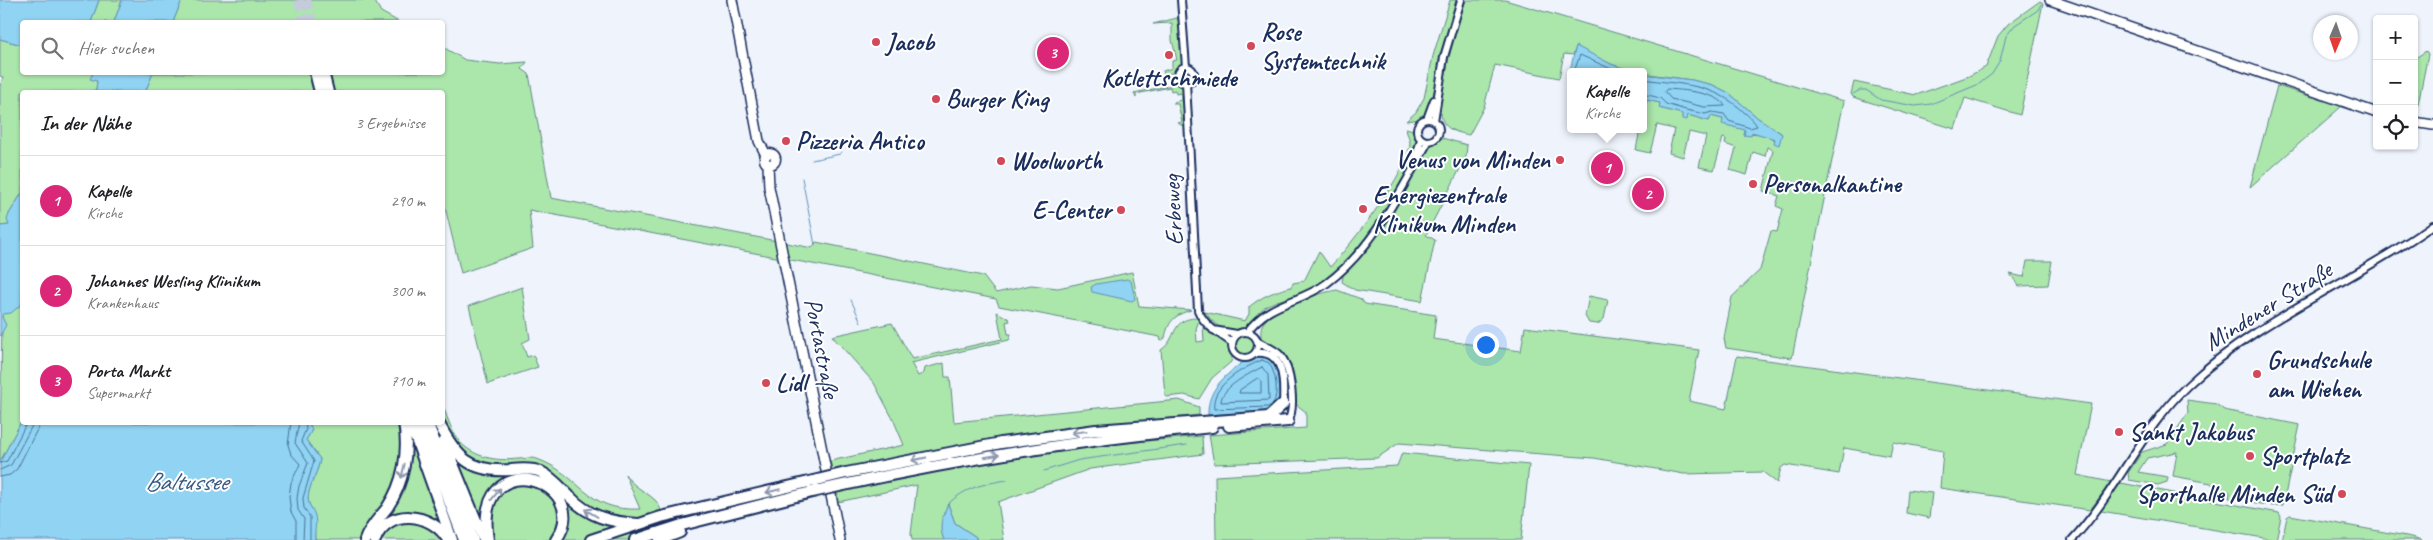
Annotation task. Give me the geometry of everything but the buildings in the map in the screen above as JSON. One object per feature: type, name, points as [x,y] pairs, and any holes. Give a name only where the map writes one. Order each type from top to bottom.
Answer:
[{"type":"highway","points":[[317,75],[320,90]]},
{"type":"highway","points":[[325,75],[328,90]]},
{"type":"highway","points":[[1212,424],[1269,417],[1283,404]]},
{"type":"highway","points":[[635,540],[736,500],[810,487],[1001,443],[1096,430],[1288,421]]},
{"type":"highway","points":[[365,540],[389,505],[402,476],[406,450],[404,425]]},
{"type":"highway","points":[[411,425],[452,540]]},
{"type":"highway","points":[[420,425],[464,540]]},
{"type":"highway","points":[[428,425],[473,540]]},
{"type":"highway","points":[[439,425],[465,497],[484,540]]},
{"type":"highway","points":[[440,425],[458,456],[471,465],[496,471],[538,470],[552,478],[593,515],[604,520],[638,524],[664,530]]},
{"type":"highway","points":[[488,540],[487,510],[492,497],[511,481],[527,479],[538,481],[549,487],[562,505],[563,525],[556,540]]},
{"type":"highway","points":[[680,522],[731,517],[810,487]]},
{"type":"highway","points":[[375,540],[382,528],[391,521],[413,516],[431,522],[448,540]]},
{"type":"highway","points":[[591,540],[638,524]]},
{"type":"highway","points":[[609,540],[664,530]]},
{"type":"highway","points":[[653,540],[664,530]]},
{"type":"main road","name":"Portastraße","points":[[732,0],[759,141],[767,159],[769,187],[840,540]]},
{"type":"main road","points":[[2050,0],[2373,112]]},
{"type":"main road","points":[[2418,123],[2433,125]]},
{"type":"street","points":[[1181,0],[1186,67]]},
{"type":"street","points":[[1431,120],[1451,32],[1462,0]]},
{"type":"street","points":[[1186,67],[1192,70],[1194,74],[1191,80],[1186,82],[1178,77],[1179,71],[1186,67]]},
{"type":"street","name":"Erbeweg","points":[[1186,82],[1198,310],[1201,318],[1213,330],[1232,343]]},
{"type":"street","points":[[1424,141],[1434,140],[1438,134],[1438,127],[1431,120]]},
{"type":"street","points":[[1424,141],[1418,135],[1417,126],[1421,121],[1431,120]]},
{"type":"street","points":[[1248,332],[1261,316],[1272,308],[1315,292],[1336,276],[1370,239],[1408,180],[1424,141]]},
{"type":"street","name":"Mindener Straße","points":[[2072,540],[2180,394],[2225,352],[2373,264],[2433,225]]},
{"type":"street","points":[[1254,335],[1261,316]]},
{"type":"street","points":[[1213,330],[1237,334],[1248,332],[1254,335],[1258,342],[1274,350],[1285,363],[1289,373],[1292,410],[1288,421]]},
{"type":"street","points":[[1237,334],[1232,343],[1233,350],[1238,356],[1250,357],[1256,353],[1267,353],[1277,360],[1283,379],[1283,404]]},
{"type":"street","points":[[1256,353],[1258,342]]},
{"type":"green space","points":[[99,0],[122,0],[115,20],[92,20]]},
{"type":"green space","points":[[182,0],[374,0],[381,12],[395,20],[174,20]]},
{"type":"green space","points":[[1450,0],[1459,0],[1451,20],[1430,108],[1421,119],[1406,121],[1416,112],[1424,98],[1433,56]]},
{"type":"green space","points":[[1466,0],[1505,0],[1844,101],[1792,358],[1726,348],[1724,338],[1732,297],[1760,270],[1771,231],[1777,232],[1783,209],[1776,206],[1779,196],[1763,191],[1773,150],[1767,147],[1765,156],[1753,152],[1747,175],[1730,170],[1736,148],[1725,144],[1726,139],[1723,138],[1714,170],[1699,167],[1706,136],[1689,132],[1683,157],[1669,153],[1674,129],[1657,125],[1650,153],[1636,150],[1639,133],[1647,133],[1647,100],[1660,103],[1659,108],[1683,114],[1682,118],[1688,115],[1709,121],[1711,116],[1723,119],[1723,124],[1746,130],[1744,135],[1753,133],[1763,135],[1772,138],[1779,144],[1781,133],[1758,118],[1729,93],[1713,85],[1647,74],[1647,68],[1622,68],[1576,47],[1573,55],[1564,54],[1559,78],[1495,65],[1484,107],[1469,135],[1454,131],[1444,123],[1441,113],[1437,113],[1456,25]]},
{"type":"green space","points":[[2040,1],[2043,3],[2020,115],[1965,98],[1955,129],[1853,97],[1851,94],[1854,82],[1916,95],[1969,76],[1986,67],[1998,36],[2008,24]]},
{"type":"green space","points":[[1177,18],[1180,24],[1182,62],[1173,73],[1164,74],[1163,71],[1172,68],[1172,61],[1177,60],[1172,40],[1172,23],[1153,24]]},
{"type":"green space","points":[[0,39],[20,44],[20,75],[92,75],[91,79],[97,81],[96,90],[20,90],[20,196],[9,214],[9,225],[0,226],[0,86],[3,77],[0,76]]},
{"type":"green space","points":[[445,48],[465,60],[500,64],[527,62],[522,69],[529,74],[551,198],[812,248],[816,242],[983,276],[996,293],[1031,285],[1058,288],[1132,272],[1139,306],[1191,310],[1180,314],[1170,323],[1165,338],[1161,341],[1160,337],[999,306],[996,299],[529,210],[533,248],[461,273],[445,207],[445,90],[146,90],[152,75],[445,75]]},
{"type":"green space","points":[[2426,51],[2428,54],[2418,104],[2418,60],[2418,56]]},
{"type":"green space","points":[[1172,82],[1181,84],[1184,92],[1184,125],[1178,123],[1182,122],[1178,104],[1174,104],[1174,102],[1181,100],[1181,93],[1176,94],[1175,90],[1171,91],[1170,87],[1136,94],[1136,98],[1134,93],[1172,85]]},
{"type":"green space","points":[[2277,86],[2342,106],[2250,187]]},
{"type":"green space","points":[[1406,128],[1413,130],[1418,139],[1404,180],[1378,223],[1347,262],[1314,289],[1267,306],[1246,327],[1228,331],[1219,327],[1205,312],[1245,321],[1249,314],[1249,307],[1259,300],[1274,292],[1291,287],[1293,283],[1304,281],[1319,251],[1330,267],[1378,207],[1400,171],[1410,143]]},
{"type":"green space","points":[[1442,138],[1467,145],[1466,157],[1426,235],[1435,240],[1422,301],[1355,290],[1342,282],[1343,275],[1395,208],[1425,150],[1435,141]]},
{"type":"green space","points":[[2027,261],[2052,261],[2048,285],[2019,286],[2010,274],[2024,277]]},
{"type":"green space","points":[[522,287],[530,339],[522,343],[527,357],[533,355],[538,367],[488,384],[469,306]]},
{"type":"green space","points":[[1337,290],[1361,299],[1365,304],[1436,315],[1433,339],[1521,351],[1525,327],[1699,350],[1689,401],[1726,409],[1737,356],[2091,404],[2077,475],[2111,482],[2090,510],[1940,488],[1943,451],[1893,442],[1890,456],[1844,448],[1839,474],[1785,465],[1781,468],[1777,483],[1763,472],[1684,474],[1594,458],[1399,443],[1377,458],[1214,464],[1209,435],[1306,428],[1306,412],[1293,402],[1290,365],[1278,348],[1261,337],[1261,328],[1269,316],[1287,306],[1309,297]]},
{"type":"green space","points":[[1589,296],[1608,300],[1604,319],[1598,324],[1589,323],[1585,316]]},
{"type":"green space","points":[[20,305],[20,424],[0,462],[2,317],[3,314]]},
{"type":"green space","points":[[997,312],[1010,321],[1006,322],[1008,334],[1011,334],[1009,340],[911,363],[918,376],[924,373],[925,368],[944,363],[945,377],[950,377],[954,422],[1179,400],[1199,407],[1199,415],[1094,427],[833,472],[830,461],[904,445],[874,383],[832,336],[892,323],[912,359],[1002,339]]},
{"type":"green space","points":[[1196,318],[1199,320],[1196,329],[1197,342],[1204,341],[1203,327],[1228,345],[1232,355],[1231,362],[1212,378],[1199,399],[1184,395],[1167,397],[1165,395],[1161,350],[1170,341],[1182,322]]},
{"type":"green space","points":[[1245,336],[1251,339],[1254,345],[1251,351],[1245,354],[1239,351],[1236,345],[1239,339]]},
{"type":"green space","points":[[2187,400],[2216,404],[2224,410],[2300,425],[2283,505],[2271,506],[2273,498],[2269,497],[2267,505],[2229,498],[2230,492],[2216,489],[2211,483],[2173,476],[2177,452],[2147,458],[2138,472],[2168,477],[2167,482],[2158,485],[2129,480],[2128,473],[2142,452],[2167,444],[2188,413]]},
{"type":"green space","points":[[445,412],[451,428],[460,442],[477,454],[497,459],[537,459],[552,466],[595,499],[607,505],[640,509],[625,474],[655,500],[662,512],[670,540],[315,540],[314,518],[308,497],[320,459],[306,440],[312,430],[310,425],[445,425]]},
{"type":"green space","points":[[1202,436],[1203,454],[1090,469],[998,502],[1004,540],[976,540],[976,537],[955,523],[948,504],[942,522],[944,540],[912,540],[911,534],[917,485],[838,502],[837,493],[989,461],[1114,444]]},
{"type":"green space","points":[[1402,453],[1529,465],[1521,540],[1216,540],[1215,476],[1397,466]]},
{"type":"green space","points":[[2121,483],[2279,513],[2281,517],[2276,540],[2101,511]]},
{"type":"green space","points":[[1908,490],[1932,493],[1929,518],[1906,513]]},
{"type":"green space","points":[[2290,515],[2422,540],[2282,540],[2287,517]]},
{"type":"water","points":[[0,0],[99,0],[92,20],[20,20],[20,44],[0,39]]},
{"type":"water","points":[[122,0],[182,0],[174,20],[115,20]]},
{"type":"water","points":[[1576,46],[1622,68],[1570,68]]},
{"type":"water","points":[[1647,74],[1692,80],[1713,85],[1729,93],[1758,118],[1782,134],[1779,145],[1774,143],[1775,139],[1752,132],[1751,136],[1744,135],[1745,130],[1722,124],[1723,119],[1711,116],[1709,121],[1688,115],[1687,120],[1682,119],[1682,114],[1659,108],[1660,103],[1647,100]]},
{"type":"water","points":[[92,75],[152,75],[146,90],[96,90],[97,81],[90,79]]},
{"type":"water","points":[[20,196],[20,306],[11,313],[3,314],[2,317],[6,325],[0,336],[0,226],[9,225],[7,220]]},
{"type":"water","points":[[1127,279],[1131,281],[1135,299],[1132,301],[1092,292],[1091,287],[1096,284]]},
{"type":"water","points":[[1257,356],[1267,356],[1278,372],[1280,377],[1280,402],[1269,411],[1208,415],[1208,406],[1218,384],[1244,361],[1250,361]]},
{"type":"water","name":"Baltussee","points":[[20,424],[310,425],[312,430],[306,440],[320,459],[308,498],[316,519],[315,540],[0,540],[0,462]]},
{"type":"water","points":[[948,504],[955,523],[976,537],[976,540],[944,540],[941,522]]},
{"type":"waterway","points":[[1853,94],[1860,90],[1866,90],[1881,100],[1915,106],[1931,104],[1979,84],[1992,74],[2000,61],[2006,36],[2015,25],[2038,10],[2041,4]]},
{"type":"waterway","points":[[812,160],[842,152]]},
{"type":"waterway","points":[[802,178],[815,245]]},
{"type":"waterway","points":[[851,300],[861,322]]},
{"type":"waterway","points":[[1044,471],[1079,460],[1187,445]]},
{"type":"waterway","points":[[948,504],[961,494],[975,487],[1007,480]]},
{"type":"tunnel","points":[[299,0],[304,20]]},
{"type":"tunnel","points":[[306,0],[311,20]]},
{"type":"place","name":"Jacob","points":[[876,42]]},
{"type":"place","name":"Rose Systemtechnik","points":[[1251,46]]},
{"type":"place","name":"Porta Markt","points":[[1053,53]]},
{"type":"place","name":"Kotlettschmiede","points":[[1169,55]]},
{"type":"place","name":"Burger King","points":[[936,99]]},
{"type":"place","name":"Pizzeria Antico","points":[[786,141]]},
{"type":"place","name":"Venus von Minden","points":[[1560,160]]},
{"type":"place","name":"Woolworth","points":[[1001,161]]},
{"type":"place","name":"Kapelle","points":[[1607,168]]},
{"type":"place","name":"Personalkantine","points":[[1753,184]]},
{"type":"place","name":"Johannes Wesling Klinikum","points":[[1648,194]]},
{"type":"place","name":"Energiezentrale Klinikum Minden","points":[[1363,209]]},
{"type":"place","name":"E-Center","points":[[1121,210]]},
{"type":"place","name":"Grundschule am Wiehen","points":[[2257,374]]},
{"type":"place","name":"Lidl","points":[[766,383]]},
{"type":"place","name":"Sankt Jakobus","points":[[2119,432]]},
{"type":"place","name":"Sportplatz","points":[[2250,456]]},
{"type":"place","name":"Sporthalle Minden Süd","points":[[2342,494]]}]
